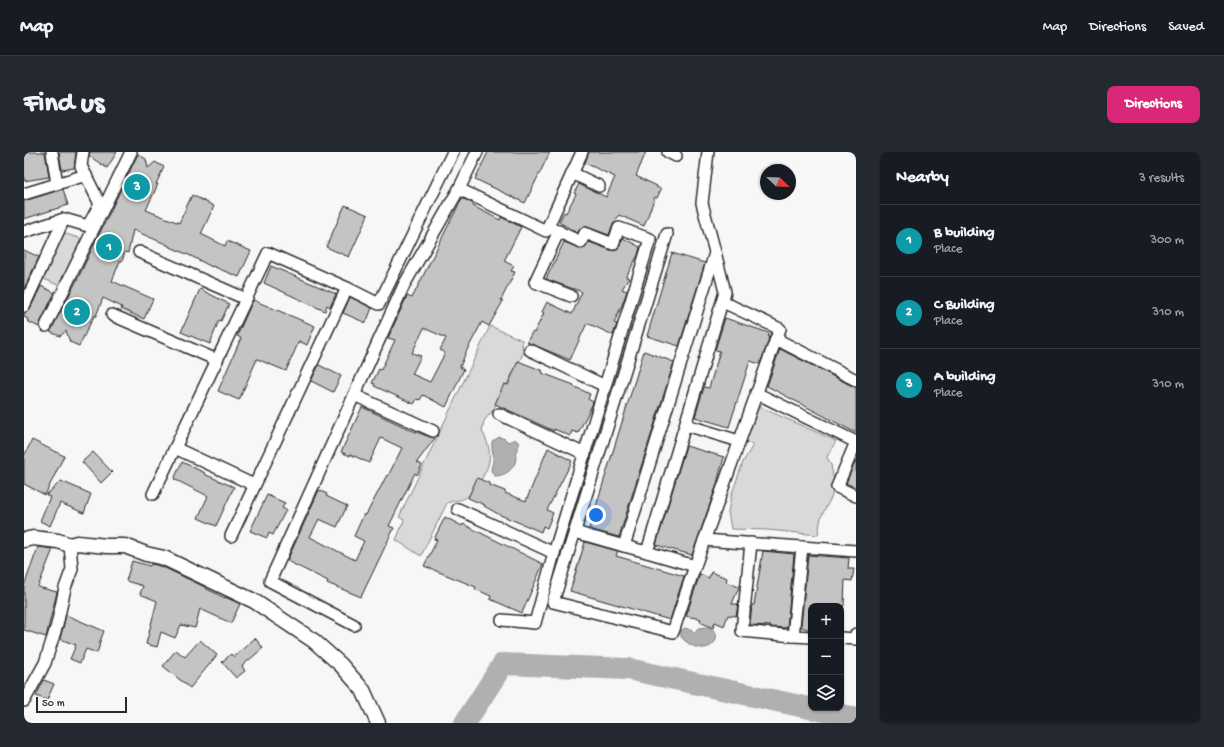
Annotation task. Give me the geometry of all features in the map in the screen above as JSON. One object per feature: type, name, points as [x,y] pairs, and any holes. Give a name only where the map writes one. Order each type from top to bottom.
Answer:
[{"type":"street","points":[[52,152],[57,184]]},
{"type":"street","points":[[24,232],[64,219],[88,226],[100,204],[81,166],[83,152]]},
{"type":"street","points":[[46,326],[131,152]]},
{"type":"street","points":[[153,494],[268,253],[379,304],[453,152]]},
{"type":"street","points":[[354,625],[270,581],[404,285],[459,189],[477,152]]},
{"type":"street","points":[[571,296],[535,282],[572,173],[582,152]]},
{"type":"street","points":[[647,552],[725,292],[716,252],[702,203],[708,152]]},
{"type":"street","points":[[572,173],[599,186]]},
{"type":"street","points":[[24,194],[86,175]]},
{"type":"street","points":[[459,189],[546,231],[554,229],[581,242],[585,233],[613,244],[618,228],[650,239],[554,554],[536,623],[502,620]]},
{"type":"street","points":[[24,306],[64,219]]},
{"type":"street","points":[[667,234],[553,602],[673,632],[756,393],[780,330],[723,302]]},
{"type":"street","points":[[139,252],[246,299]]},
{"type":"street","points":[[624,546],[716,252]]},
{"type":"street","points":[[231,536],[347,288]]},
{"type":"street","points":[[112,315],[217,360]]},
{"type":"street","points":[[776,339],[856,380]]},
{"type":"street","points":[[530,350],[605,386]]},
{"type":"street","points":[[756,393],[856,442],[837,487],[856,496]]},
{"type":"street","points":[[354,395],[434,431]]},
{"type":"street","points":[[499,414],[585,454]]},
{"type":"street","points":[[686,425],[739,441]]},
{"type":"street","points":[[175,448],[254,485]]},
{"type":"street","points":[[458,509],[554,554]]},
{"type":"street","points":[[575,532],[695,566]]},
{"type":"street","points":[[24,540],[33,538],[58,541],[70,545],[77,543],[125,546],[146,554],[164,558],[254,601],[314,641],[341,665],[363,690],[378,723]]},
{"type":"street","points":[[704,540],[856,551]]},
{"type":"street","points":[[751,543],[742,631],[808,637]]},
{"type":"street","points":[[24,702],[45,663],[55,631],[65,588],[72,569],[70,545]]},
{"type":"street","points":[[793,636],[802,547]]},
{"type":"street","points":[[844,638],[856,639],[856,634]]},
{"type":"shaded area","points":[[63,233],[82,239],[60,286],[44,279]]},
{"type":"shaded area","points":[[490,326],[522,340],[523,354],[493,410],[484,421],[482,431],[488,446],[489,457],[488,465],[483,476],[476,487],[464,499],[447,503],[421,556],[396,540],[404,520],[399,517]]},
{"type":"shaded area","points":[[758,406],[836,441],[827,457],[831,465],[834,481],[832,496],[821,517],[818,535],[768,530],[731,529],[728,512],[731,496],[743,462],[753,445],[744,441]]},
{"type":"shaded area","points":[[499,437],[508,442],[515,439],[519,444],[512,469],[502,475],[495,476],[491,471],[493,463],[492,442]]},
{"type":"shaded area","points":[[708,627],[714,631],[716,640],[707,648],[699,648],[690,645],[681,637],[681,631],[685,628],[695,632],[698,628]]},
{"type":"building","points":[[24,152],[45,152],[49,177],[24,181]]},
{"type":"building","points":[[59,152],[76,152],[74,168],[62,170]]},
{"type":"building","points":[[90,152],[117,152],[107,168],[89,156]]},
{"type":"building","points":[[488,152],[550,152],[525,203],[475,179]]},
{"type":"building","points":[[589,152],[646,152],[636,176],[661,189],[657,198],[655,197],[644,226],[619,215],[612,226],[609,235],[584,226],[577,233],[559,222],[564,212],[566,213],[576,194],[574,193],[579,184],[606,197],[615,177],[585,163]]},
{"type":"building","points":[[138,154],[146,159],[148,168],[155,162],[164,167],[146,210],[179,223],[192,195],[214,206],[201,234],[225,246],[227,241],[251,251],[239,277],[212,267],[168,245],[133,230],[128,253],[125,252],[112,281],[153,299],[144,319],[121,309],[122,307],[103,298],[96,316],[94,316],[79,346],[70,342],[66,331],[60,336],[50,332]]},
{"type":"building","points":[[63,189],[68,205],[24,219],[24,201]]},
{"type":"building","points":[[462,198],[474,204],[473,206],[500,220],[501,217],[521,227],[504,261],[514,266],[511,271],[515,272],[501,300],[503,301],[489,326],[482,322],[466,352],[460,367],[464,369],[446,407],[423,395],[420,400],[417,399],[414,404],[374,386],[375,384],[372,383],[379,369],[381,370],[395,340],[388,338],[407,296],[412,298]],"holes":[[[424,328],[446,338],[440,350],[445,353],[430,382],[412,374],[421,356],[412,353]]]},
{"type":"building","points":[[345,205],[368,215],[349,257],[326,247]]},
{"type":"building","points":[[623,238],[640,247],[638,255],[626,277],[629,278],[622,289],[627,291],[614,323],[617,324],[613,335],[587,323],[570,360],[527,342],[532,332],[534,333],[544,313],[542,312],[547,302],[572,314],[582,292],[546,279],[564,242],[581,249],[589,242],[614,251],[619,247]]},
{"type":"building","points":[[24,250],[39,257],[24,289]]},
{"type":"building","points":[[672,253],[705,263],[679,346],[647,336]]},
{"type":"building","points":[[271,266],[336,294],[330,307],[327,305],[325,311],[264,283]]},
{"type":"building","points":[[41,286],[55,293],[39,327],[27,321],[28,319],[24,317],[24,314],[30,309]]},
{"type":"building","points":[[200,289],[229,304],[221,321],[219,320],[210,344],[181,332]]},
{"type":"building","points":[[350,297],[372,308],[366,323],[343,313]]},
{"type":"building","points":[[253,300],[315,326],[307,345],[299,341],[286,371],[257,359],[239,400],[218,391],[241,338],[237,336]]},
{"type":"building","points":[[725,318],[769,333],[768,342],[760,364],[750,361],[729,427],[695,417],[704,387],[709,388],[720,351],[715,350]]},
{"type":"building","points":[[780,349],[856,388],[856,433],[767,386]]},
{"type":"building","points":[[644,351],[674,362],[619,537],[589,529]]},
{"type":"building","points":[[518,361],[543,371],[542,373],[574,385],[573,386],[590,394],[588,399],[593,402],[578,433],[572,431],[570,436],[554,429],[554,431],[495,404],[504,384],[508,385]]},
{"type":"building","points":[[319,365],[341,376],[333,392],[311,381]]},
{"type":"building","points":[[362,407],[411,430],[435,438],[417,462],[422,465],[417,475],[415,473],[389,526],[394,528],[361,597],[327,583],[328,581],[287,561],[319,490],[327,494],[326,496],[347,506],[337,527],[319,519],[310,537],[355,560],[364,541],[354,536],[364,514],[366,515],[402,448],[381,438],[369,463],[350,454],[350,456],[341,452]]},
{"type":"building","points":[[32,440],[64,456],[45,495],[24,484],[24,456]]},
{"type":"building","points":[[686,446],[724,457],[716,487],[692,555],[656,545]]},
{"type":"building","points":[[548,448],[572,461],[547,510],[553,513],[547,528],[543,526],[541,532],[500,515],[484,506],[485,505],[468,498],[477,478],[489,483],[489,485],[505,491],[505,493],[526,501]]},
{"type":"building","points":[[93,452],[112,472],[101,483],[82,462]]},
{"type":"building","points":[[856,460],[856,488],[846,483]]},
{"type":"building","points":[[182,462],[205,473],[204,474],[234,487],[216,526],[198,518],[208,496],[174,479]]},
{"type":"building","points":[[61,481],[91,494],[84,513],[60,503],[50,526],[40,521],[50,497],[46,495]]},
{"type":"building","points":[[267,495],[285,503],[282,508],[286,510],[273,535],[269,533],[267,538],[250,531]]},
{"type":"building","points":[[445,517],[462,526],[463,524],[543,564],[522,613],[490,599],[491,596],[475,589],[476,587],[424,566],[437,540],[434,539]]},
{"type":"building","points":[[585,542],[618,551],[616,556],[684,576],[670,620],[570,591]]},
{"type":"building","points":[[38,547],[53,549],[38,587],[57,592],[46,637],[24,630],[24,586]]},
{"type":"building","points":[[763,551],[794,554],[787,628],[750,625],[752,605],[754,605]]},
{"type":"building","points":[[808,555],[849,558],[848,569],[854,569],[852,581],[845,580],[844,606],[844,603],[808,603],[808,629],[801,627]]},
{"type":"building","points":[[132,561],[165,568],[240,604],[231,623],[200,609],[195,628],[181,625],[175,638],[161,632],[157,647],[146,644],[157,601],[140,594],[143,586],[126,581]]},
{"type":"building","points":[[711,572],[727,578],[726,582],[739,587],[732,604],[738,604],[736,616],[728,615],[724,626],[715,622],[713,628],[700,622],[701,619],[686,616],[700,574],[709,578]]},
{"type":"building","points":[[66,615],[104,631],[97,653],[86,649],[80,663],[70,659],[76,645],[60,639]]},
{"type":"building","points":[[255,638],[263,648],[242,666],[245,671],[236,678],[222,662],[231,654],[234,657]]},
{"type":"building","points":[[200,640],[217,655],[190,688],[163,666],[176,650],[185,657]]},
{"type":"building","points":[[44,680],[54,684],[47,700],[36,696]]},
{"type":"waterway","points":[[465,723],[503,664],[628,669],[856,718]]},
{"type":"place","name":"A building","points":[[137,187]]},
{"type":"place","name":"B building","points":[[109,247]]},
{"type":"place","name":"C Building","points":[[77,312]]}]
